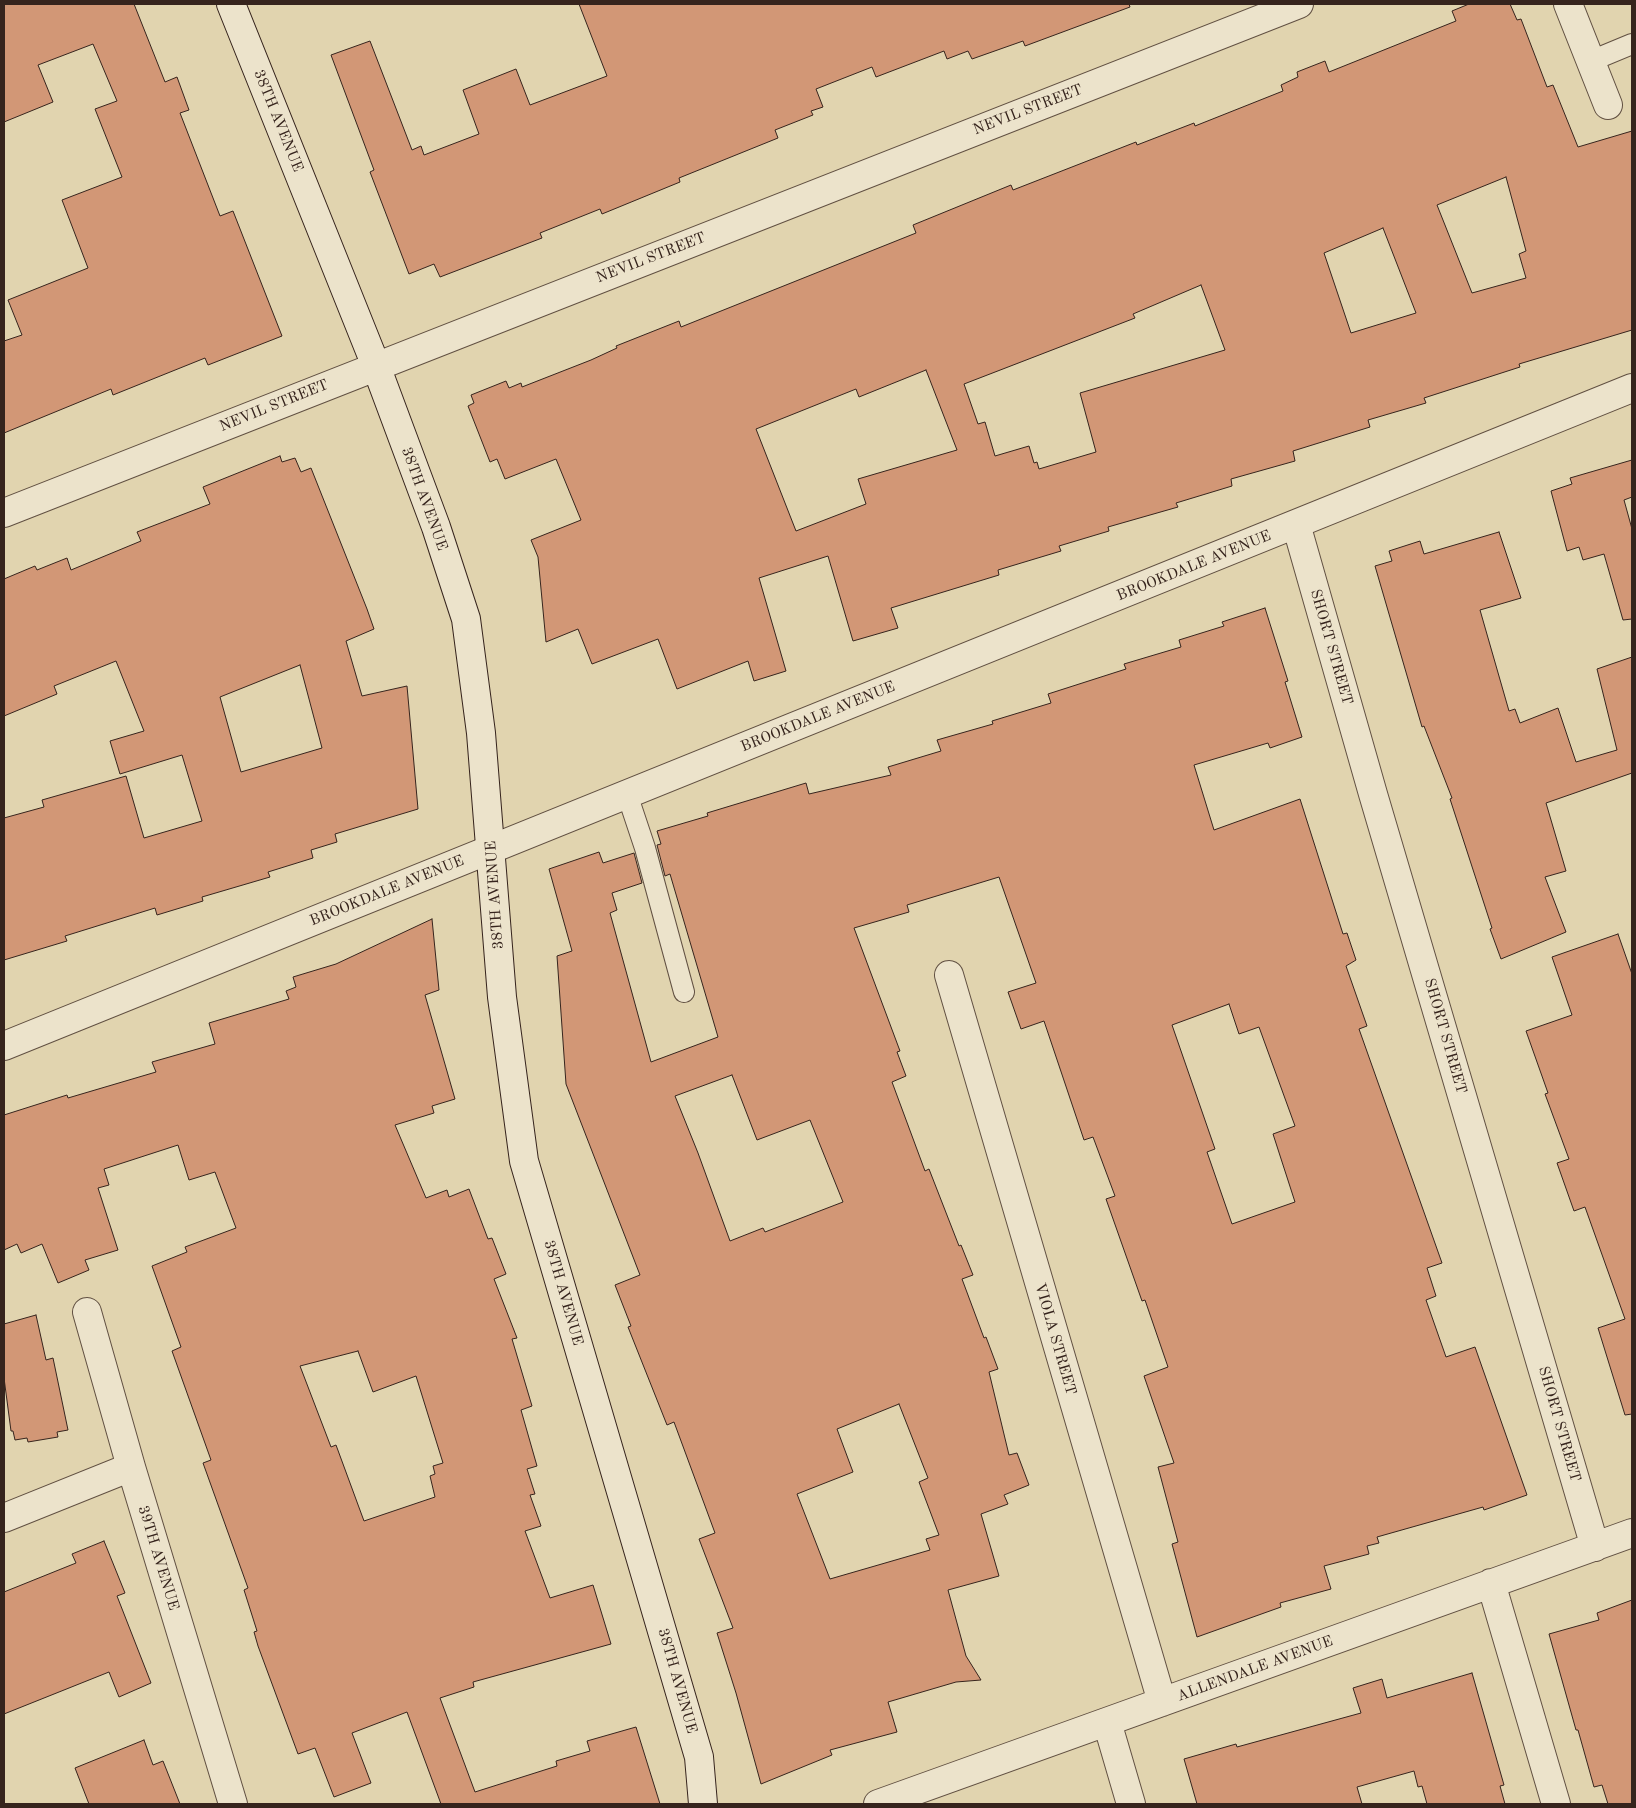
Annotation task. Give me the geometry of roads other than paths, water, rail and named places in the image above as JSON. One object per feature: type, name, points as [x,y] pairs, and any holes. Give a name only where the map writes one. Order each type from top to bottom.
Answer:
[{"type":"street","name":"38TH AVENUE","points":[[231,4],[376,366],[436,527],[466,619],[482,732],[502,997],[524,1161],[699,1757],[703,1804]]},
{"type":"street","name":"NEVIL STREET","points":[[4,513],[1298,4]]},
{"type":"street","points":[[1568,4],[1608,105]]},
{"type":"street","name":"BROOKDALE AVENUE","points":[[4,1046],[1632,388]]},
{"type":"street","name":"SHORT STREET","points":[[1296,524],[1376,804],[1595,1547]]},
{"type":"street","name":"VIOLA STREET","points":[[949,975],[1162,1702]]},
{"type":"street","name":"39TH AVENUE","points":[[87,1312],[131,1467],[233,1804]]},
{"type":"street","points":[[4,1518],[131,1467]]},
{"type":"street","name":"ALLENDALE AVENUE","points":[[878,1804],[1632,1533]]},
{"type":"street","points":[[1491,1583],[1556,1804]]},
{"type":"street","points":[[1107,1722],[1131,1804]]},
{"type":"lane","points":[[1591,61],[1632,44]]},
{"type":"lane","points":[[627,794],[645,848],[684,992]]}]
